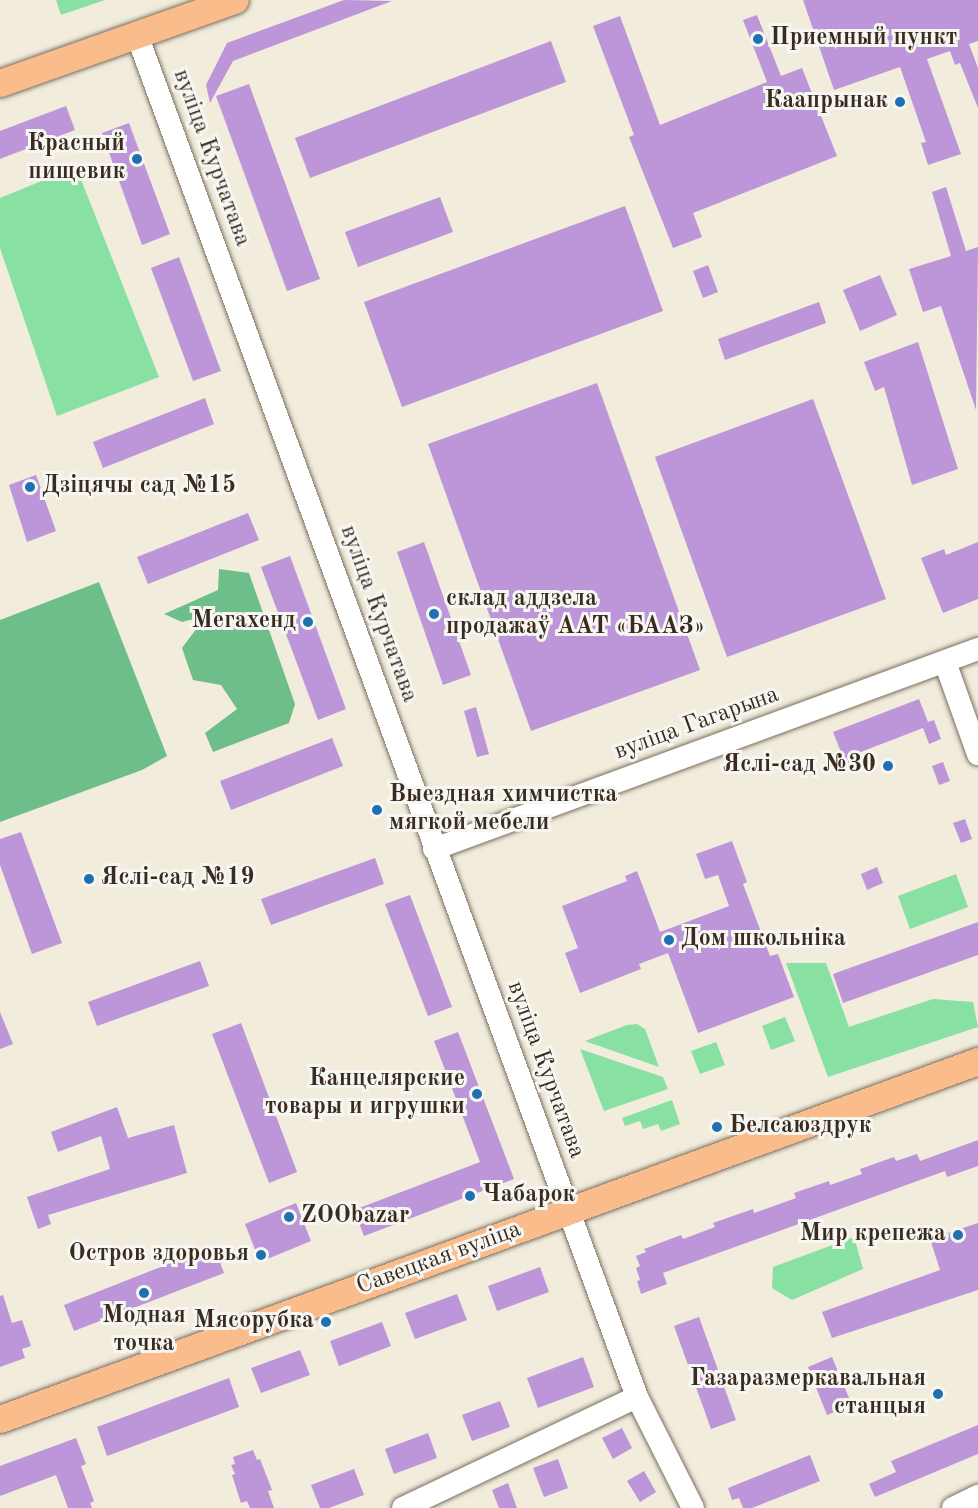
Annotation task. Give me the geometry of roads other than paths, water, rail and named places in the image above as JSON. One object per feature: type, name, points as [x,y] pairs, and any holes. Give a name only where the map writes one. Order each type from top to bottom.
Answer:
[{"type":"main road","points":[[0,83],[235,0]]},
{"type":"main road","name":"Савецкая вуліца","points":[[0,1419],[978,1061]]},
{"type":"street","name":"вуліца Курчатава","points":[[137,35],[637,1397],[693,1508]]},
{"type":"street","name":"вуліца Гагарына","points":[[434,849],[978,650]]},
{"type":"street","points":[[945,662],[978,753]]},
{"type":"street","points":[[403,1508],[637,1397]]},
{"type":"place","name":"Приемный пункт","points":[[758,39]]},
{"type":"place","name":"Каапрынак","points":[[900,102]]},
{"type":"place","name":"Красный пищевик","points":[[137,159]]},
{"type":"place","name":"Дзіцячы сад №15","points":[[30,487]]},
{"type":"place","name":"склад аддзела продажаў ААТ «БААЗ»","points":[[434,614]]},
{"type":"place","name":"Мегахенд","points":[[308,622]]},
{"type":"place","name":"Яслі-сад №30","points":[[888,766]]},
{"type":"place","name":"Выездная химчистка мягкой мебели","points":[[377,810]]},
{"type":"place","name":"Яслі-сад №19","points":[[89,879]]},
{"type":"place","name":"Дом школьніка","points":[[669,940]]},
{"type":"place","name":"Канцелярские товары и игрушки","points":[[477,1094]]},
{"type":"place","name":"Белсаюздрук","points":[[717,1127]]},
{"type":"place","name":"Чабарок","points":[[470,1196]]},
{"type":"place","name":"ZOObazar","points":[[289,1217]]},
{"type":"place","name":"Мир крепежа","points":[[958,1235]]},
{"type":"place","name":"Остров здоровья","points":[[261,1255]]},
{"type":"place","name":"Модная точка","points":[[144,1293]]},
{"type":"place","name":"Мясорубка","points":[[326,1322]]},
{"type":"place","name":"Газаразмеркавальная станцыя","points":[[938,1394]]}]
